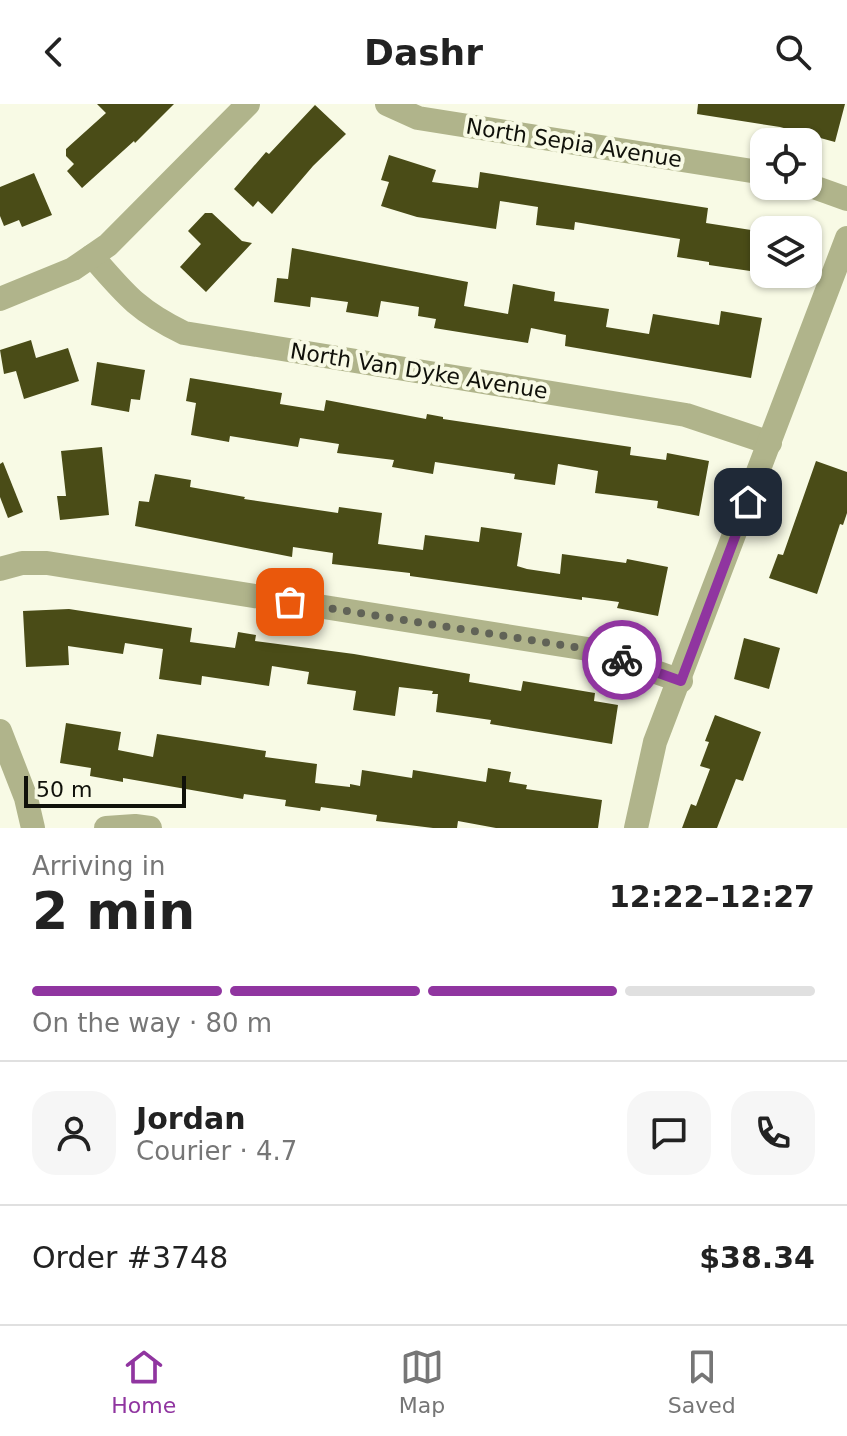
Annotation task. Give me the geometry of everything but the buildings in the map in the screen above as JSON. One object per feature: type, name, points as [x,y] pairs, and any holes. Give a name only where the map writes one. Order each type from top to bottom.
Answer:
[{"type":"street","points":[[0,299],[73,269],[108,245],[248,104]]},
{"type":"street","name":"North Sepia Avenue","points":[[387,104],[418,118],[750,171]]},
{"type":"street","points":[[822,190],[847,199]]},
{"type":"street","points":[[636,828],[655,742],[681,681],[847,238]]},
{"type":"street","name":"North Van Dyke Avenue","points":[[92,256],[128,298],[152,317],[184,333],[686,415],[770,443]]},
{"type":"street","points":[[0,569],[22,563],[47,563],[594,650],[681,681]]},
{"type":"street","points":[[0,731],[26,798],[33,828]]},
{"type":"street","points":[[106,828],[150,828]]},
{"type":"way so far","points":[[290,602],[594,650],[622,660]]},
{"type":"route","points":[[622,660],[681,681],[748,502]]}]
